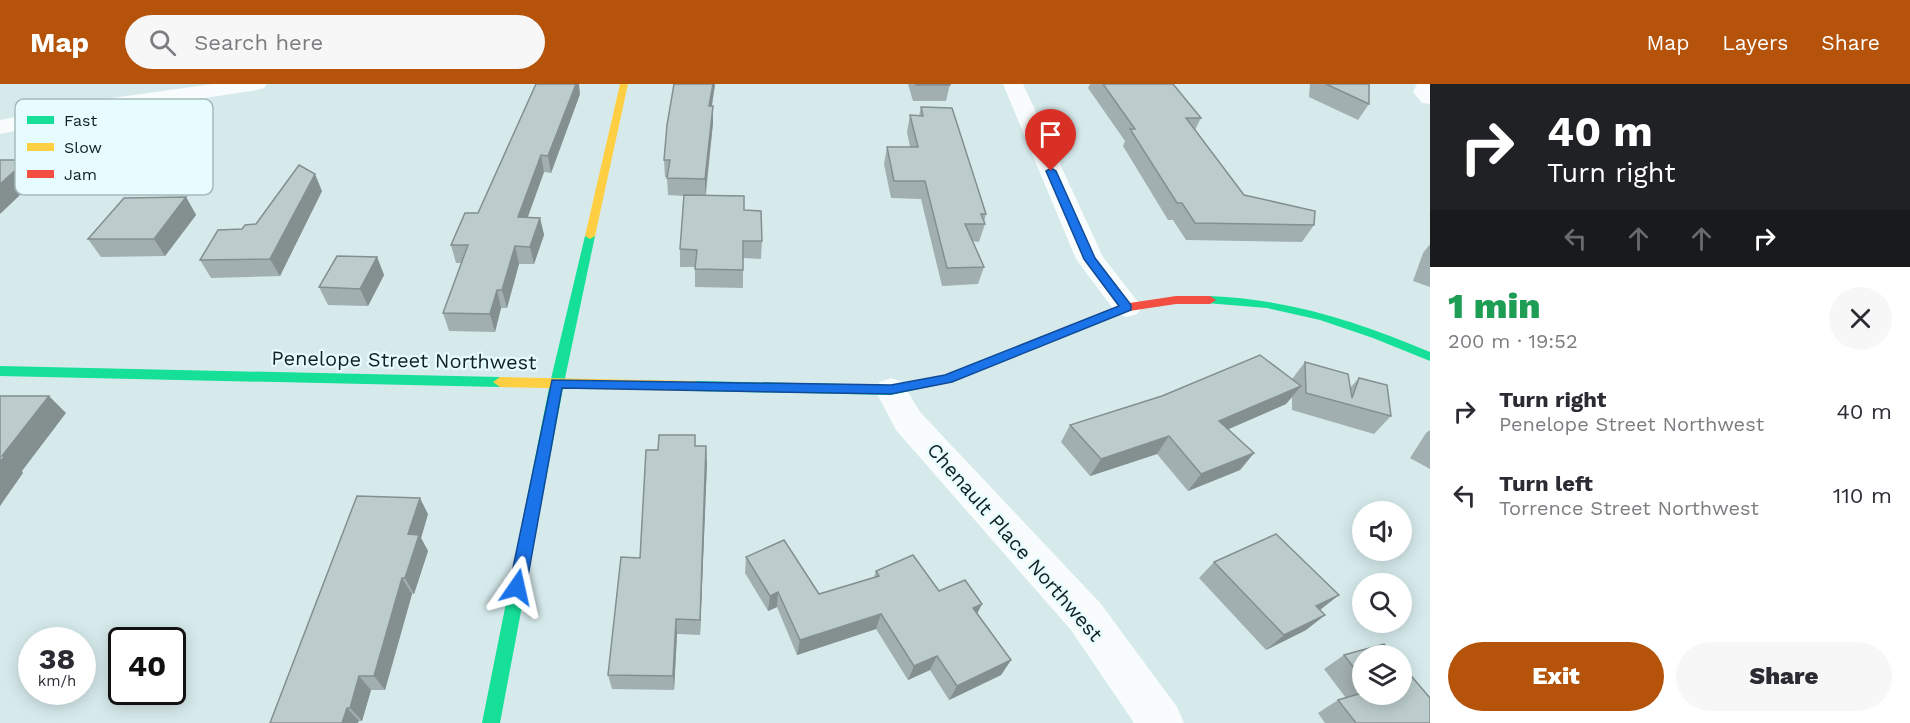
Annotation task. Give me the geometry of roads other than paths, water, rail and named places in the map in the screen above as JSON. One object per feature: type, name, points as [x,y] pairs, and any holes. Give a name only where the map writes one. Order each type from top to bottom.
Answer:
[{"type":"street","points":[[153,99],[257,84]]},
{"type":"street","points":[[491,723],[557,383],[624,84]]},
{"type":"street","points":[[1013,84],[1090,259],[1127,307]]},
{"type":"street","points":[[1427,84],[1424,92],[1430,98]]},
{"type":"street","points":[[0,127],[15,124]]},
{"type":"street","name":"Penelope Street Northwest","points":[[0,371],[891,390],[947,379],[1127,307],[1176,300],[1231,300],[1300,310],[1368,330],[1430,357]]},
{"type":"street","name":"Chenault Place Northwest","points":[[891,390],[908,421],[1086,617],[1161,723]]}]
